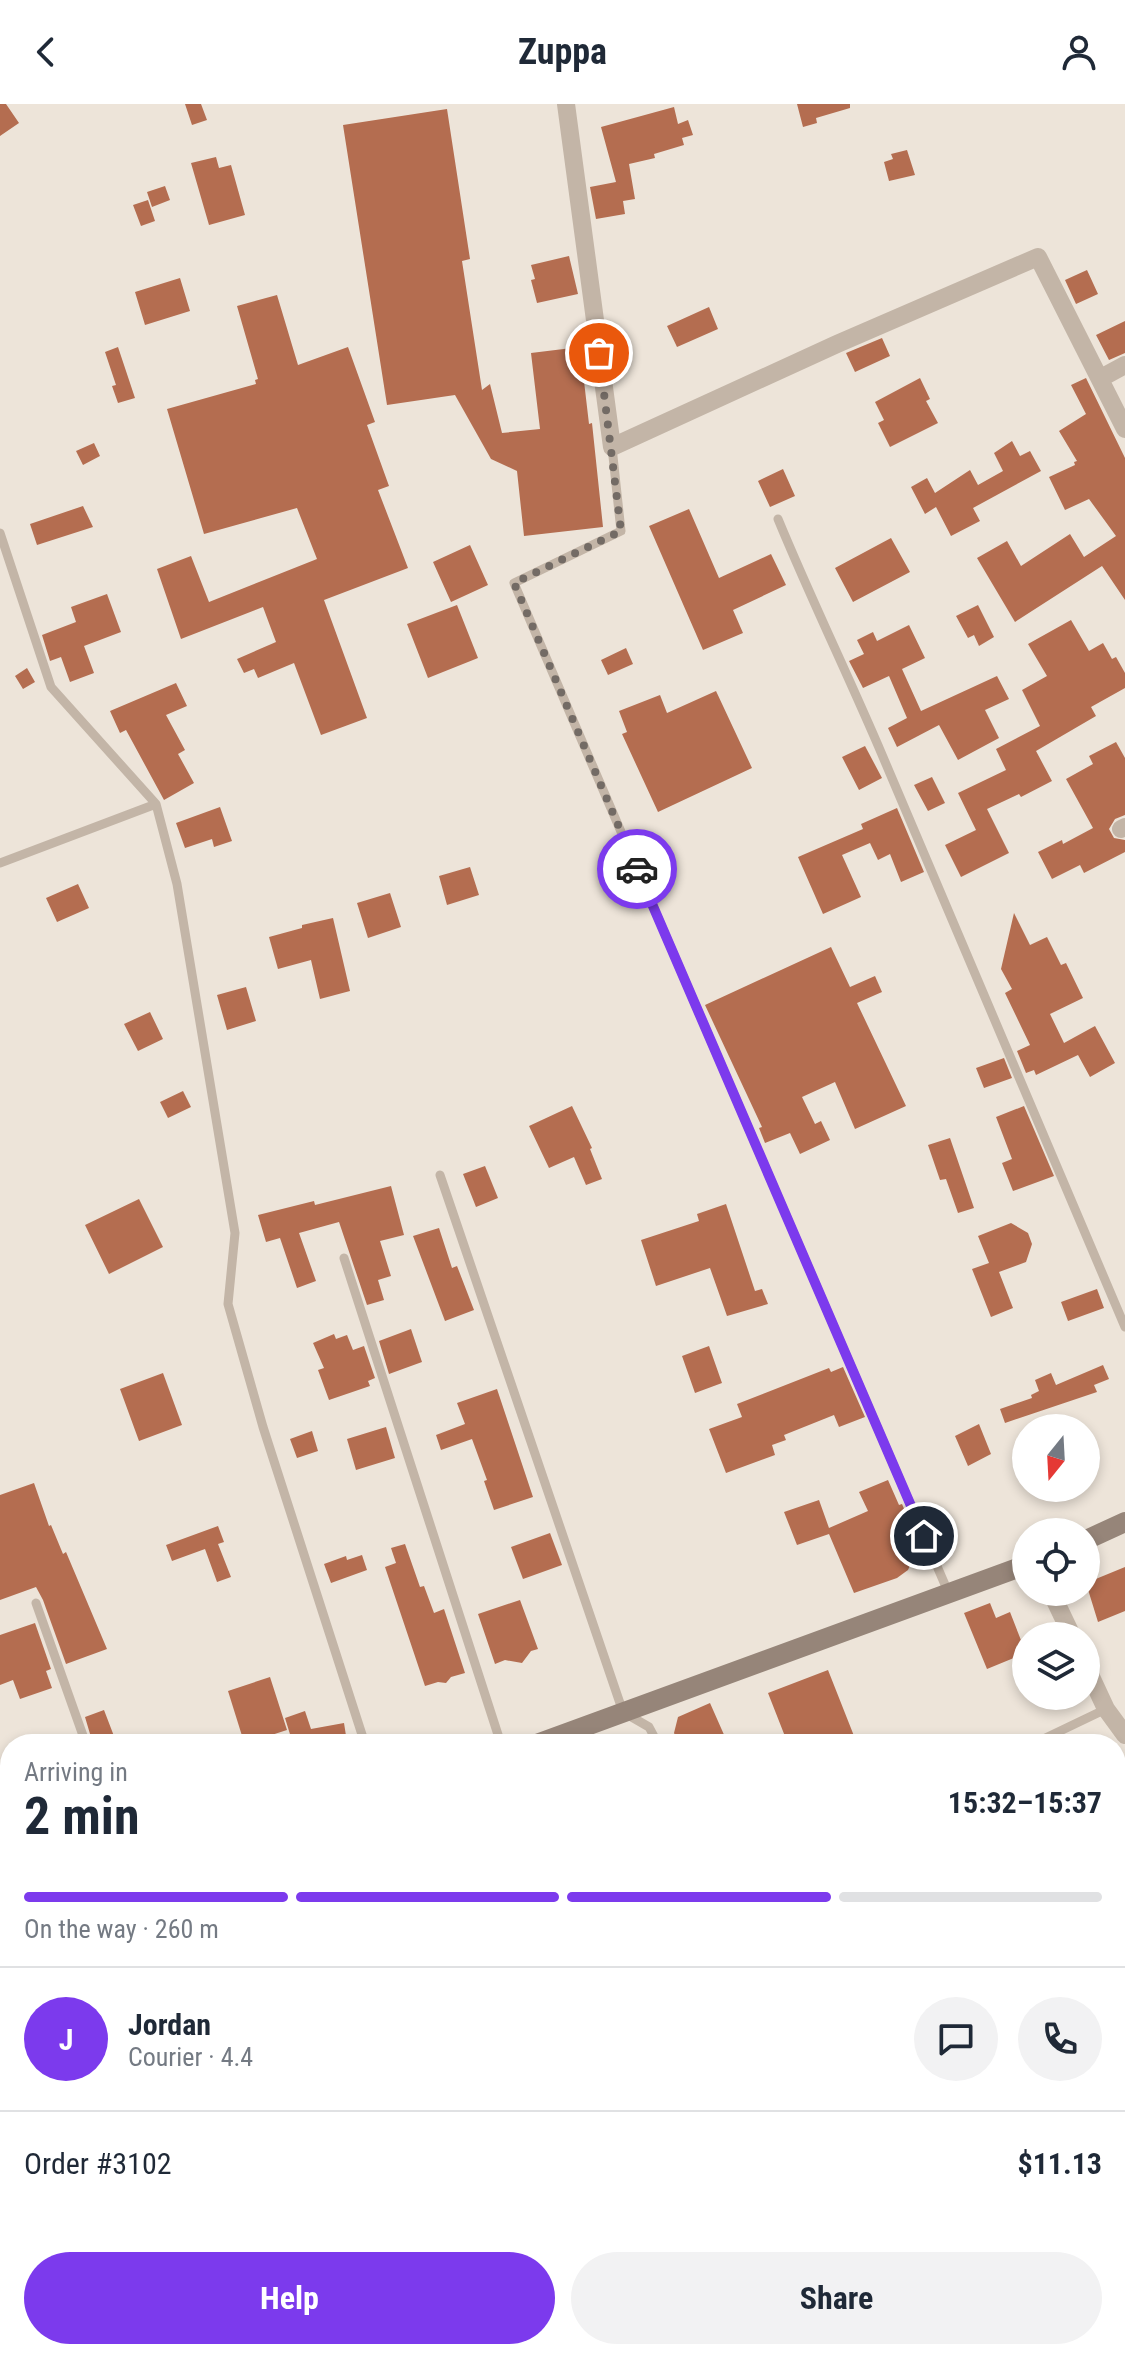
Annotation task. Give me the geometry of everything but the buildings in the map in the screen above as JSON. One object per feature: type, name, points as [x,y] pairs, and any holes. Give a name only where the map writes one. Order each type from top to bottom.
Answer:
[{"type":"street","points":[[566,104],[612,447],[837,344],[1038,257],[1125,429]]},
{"type":"street","points":[[1101,378],[1125,365]]},
{"type":"street","points":[[1100,1534],[1125,1522]]},
{"type":"street","points":[[564,1734],[1012,1570]]},
{"type":"street","points":[[1100,1696],[1124,1732]]},
{"type":"lane","points":[[612,447],[621,531],[514,583],[949,1594]]},
{"type":"lane","points":[[778,519],[1005,1039],[1125,1327]]},
{"type":"lane","points":[[0,533],[51,687],[156,804],[177,884],[235,1233],[228,1304],[263,1427],[362,1734]]},
{"type":"lane","points":[[0,863],[156,804]]},
{"type":"lane","points":[[440,1175],[623,1712],[649,1727],[653,1734]]},
{"type":"lane","points":[[344,1258],[498,1734]]},
{"type":"lane","points":[[36,1603],[82,1734]]},
{"type":"lane","points":[[1054,1734],[1106,1709]]},
{"type":"way so far","points":[[599,353],[621,531],[514,583],[637,869]]},
{"type":"route","points":[[637,869],[924,1536]]}]
